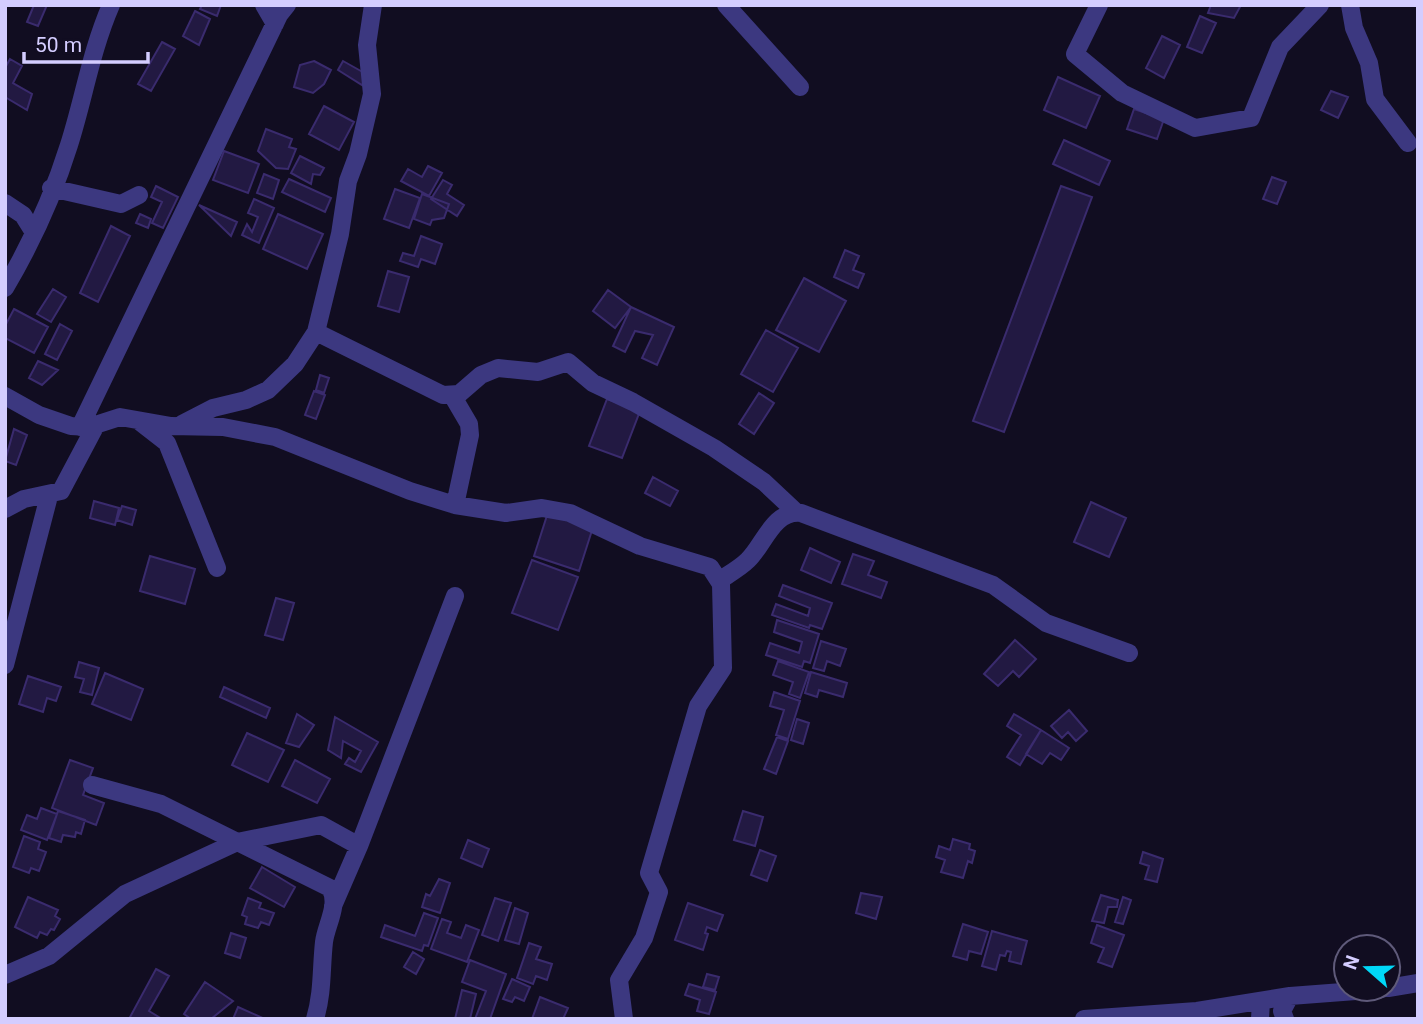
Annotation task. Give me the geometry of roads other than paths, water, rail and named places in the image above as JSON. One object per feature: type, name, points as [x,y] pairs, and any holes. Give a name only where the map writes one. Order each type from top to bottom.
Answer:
[{"type":"street","points":[[5,288],[69,146],[93,48],[111,5]]},
{"type":"street","points":[[264,5],[275,24]]},
{"type":"street","points":[[5,509],[29,498],[49,496],[64,487],[88,426],[275,24],[288,5]]},
{"type":"street","points":[[181,425],[213,408],[246,400],[268,390],[295,364],[316,332],[340,234],[349,176],[358,154],[372,94],[367,45],[373,5]]},
{"type":"street","points":[[726,5],[800,87]]},
{"type":"street","points":[[1099,5],[1075,54],[1122,93],[1195,128],[1251,118],[1280,47],[1320,5]]},
{"type":"street","points":[[1350,5],[1354,28],[1369,63],[1375,99],[1408,144]]},
{"type":"street","points":[[51,188],[121,204],[139,195]]},
{"type":"street","points":[[5,203],[23,215],[33,230]]},
{"type":"street","points":[[316,332],[408,380],[443,395],[452,395],[468,389],[481,374],[498,368],[538,372],[568,362],[593,383],[633,401],[715,448],[764,482],[796,512],[993,585],[1046,623],[1129,653]]},
{"type":"street","points":[[452,395],[468,424],[470,435],[455,505]]},
{"type":"street","points":[[5,396],[39,415],[88,426],[114,417],[134,418],[171,426],[223,427],[275,437],[410,491],[455,505],[506,513],[542,509],[570,513],[640,546],[703,564],[715,571],[720,580],[723,668],[698,706],[649,873],[659,892],[644,938],[619,980],[624,1019]]},
{"type":"street","points":[[134,418],[167,443],[217,568]]},
{"type":"street","points":[[5,665],[49,496]]},
{"type":"street","points":[[720,580],[745,564],[777,522],[796,512]]},
{"type":"street","points":[[315,1019],[322,998],[324,939],[333,905],[359,846],[455,596]]},
{"type":"street","points":[[92,785],[161,804],[327,885],[333,891],[333,905]]},
{"type":"street","points":[[5,975],[50,956],[125,894],[237,842],[321,825],[359,846]]},
{"type":"street","points":[[1084,1019],[1204,1015],[1260,1010],[1290,996],[1332,993]]},
{"type":"street","points":[[1285,1019],[1282,1011],[1290,996]]}]
